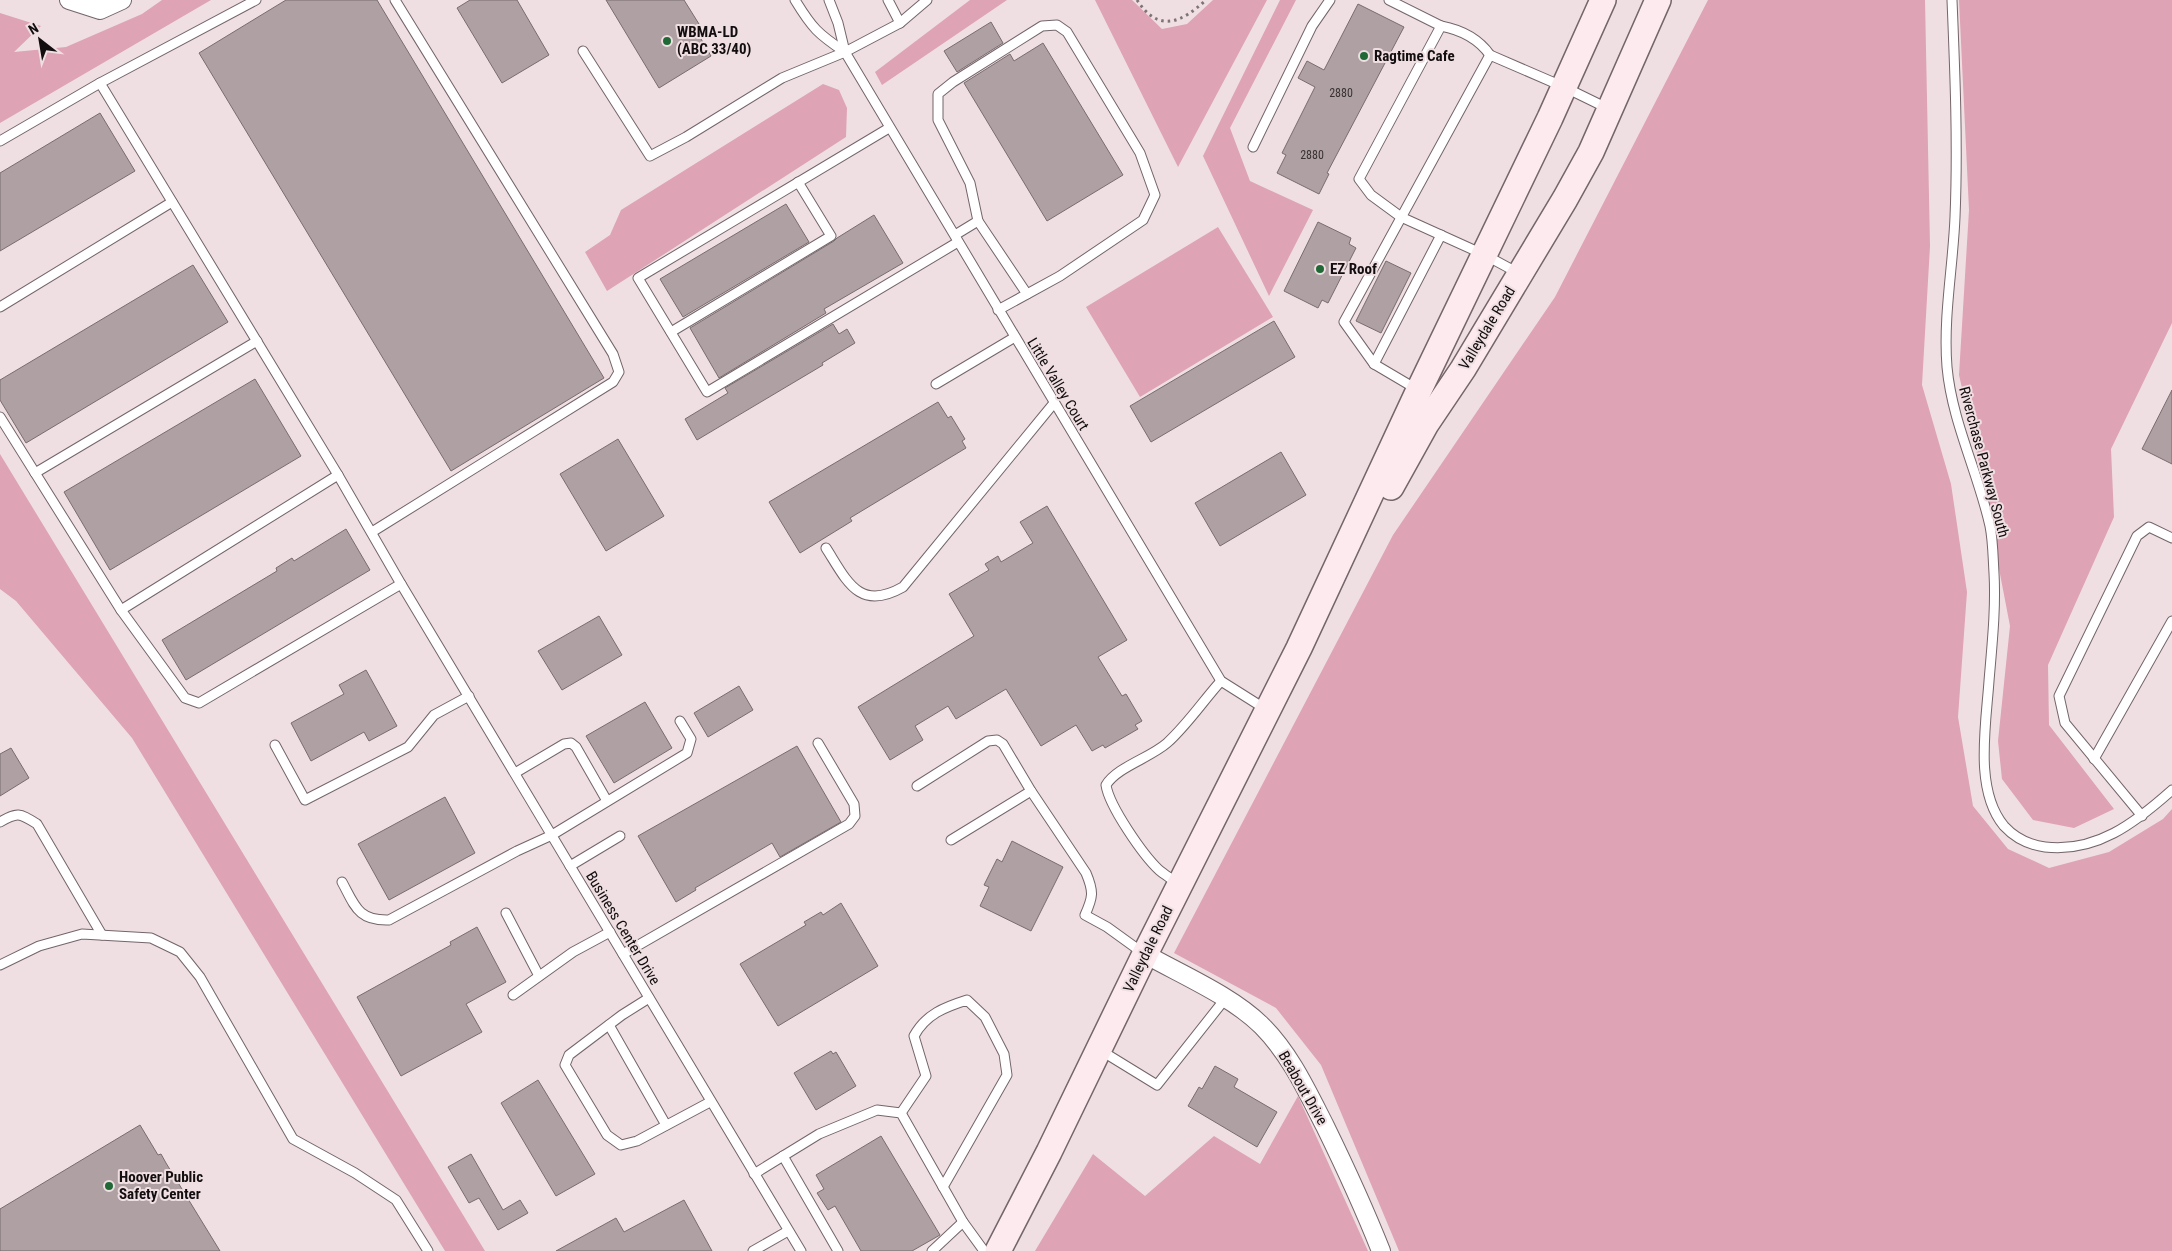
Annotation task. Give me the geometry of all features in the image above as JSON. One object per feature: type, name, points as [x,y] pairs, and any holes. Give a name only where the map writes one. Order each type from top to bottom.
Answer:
[{"type":"main road","name":"Valleydale Road","points":[[998,1251],[1299,648],[1344,580],[1404,462],[1485,255],[1603,0]]},
{"type":"main road","name":"Valleydale Road","points":[[1429,397],[1463,369],[1565,199],[1591,152],[1658,0]]},
{"type":"street","points":[[69,0],[100,10],[122,0]]},
{"type":"street","name":"Beabout Drive","points":[[1145,954],[1248,1014],[1262,1026],[1285,1054],[1310,1096],[1341,1158],[1381,1251]]},
{"type":"lane","points":[[0,141],[100,83],[256,0]]},
{"type":"lane","points":[[372,532],[613,382],[619,372],[613,354],[395,0]]},
{"type":"lane","points":[[795,0],[810,25],[818,34],[845,52]]},
{"type":"lane","points":[[829,0],[838,23],[845,52]]},
{"type":"lane","points":[[888,0],[900,23]]},
{"type":"lane","points":[[583,51],[650,156],[686,137],[782,78],[845,52],[900,23],[927,0]]},
{"type":"lane","points":[[1253,146],[1312,26],[1330,0]]},
{"type":"lane","points":[[1389,0],[1441,26],[1457,29],[1482,44],[1490,56],[1564,87],[1610,110]]},
{"type":"lane","name":"Riverchase Parkway South","points":[[1952,0],[1958,155],[1954,255],[1947,322],[1947,366],[1956,419],[1990,528],[1995,586],[1984,750],[1987,786],[1991,803],[2003,825],[2024,842],[2036,846],[2061,849],[2085,846],[2126,827],[2172,790]]},
{"type":"lane","points":[[998,310],[1060,276],[1143,220],[1155,195],[1140,153],[1067,32],[1057,25],[1042,26],[953,82],[938,94],[938,120],[970,183],[978,221],[1027,294]]},
{"type":"lane","points":[[1441,26],[1359,179],[1371,195],[1401,216],[1485,255],[1520,274]]},
{"type":"lane","name":"Little Valley Court","points":[[845,52],[1220,681],[1268,711]]},
{"type":"lane","points":[[1429,397],[1374,364],[1344,322],[1490,56]]},
{"type":"lane","name":"Business Center Drive","points":[[100,83],[338,475],[710,1102],[801,1251]]},
{"type":"lane","points":[[890,128],[638,278],[707,392],[957,239],[978,221]]},
{"type":"lane","points":[[671,332],[831,236],[798,182]]},
{"type":"lane","points":[[0,307],[172,202]]},
{"type":"lane","points":[[1374,364],[1441,235]]},
{"type":"lane","points":[[936,384],[1015,338]]},
{"type":"lane","points":[[35,473],[257,341]]},
{"type":"lane","points":[[826,548],[848,583],[860,594],[878,597],[890,594],[903,587],[1054,403]]},
{"type":"lane","points":[[0,417],[121,610],[185,698],[200,703],[401,584]]},
{"type":"lane","points":[[121,610],[338,475]]},
{"type":"lane","points":[[2142,816],[2065,723],[2059,696],[2137,536],[2148,527],[2172,538]]},
{"type":"lane","points":[[2094,759],[2172,621]]},
{"type":"lane","points":[[1180,885],[1159,869],[1140,848],[1108,795],[1106,785],[1111,778],[1166,743],[1220,681]]},
{"type":"lane","points":[[275,744],[305,800],[408,748],[434,715],[469,696]]},
{"type":"lane","points":[[342,882],[362,915],[374,920],[389,920],[517,851],[552,835],[687,753],[691,739],[680,720]]},
{"type":"lane","points":[[917,786],[988,741],[997,740],[1003,744],[1031,791],[1086,873],[1091,885],[1093,898],[1085,916],[1106,927],[1145,954]]},
{"type":"lane","points":[[515,773],[564,744],[571,743],[576,747],[607,801]]},
{"type":"lane","points":[[623,954],[849,824],[855,816],[854,804],[818,743]]},
{"type":"lane","points":[[951,840],[1031,791]]},
{"type":"lane","points":[[0,822],[14,814],[23,815],[37,824],[102,935]]},
{"type":"lane","points":[[570,866],[620,836]]},
{"type":"lane","points":[[506,912],[539,976]]},
{"type":"lane","points":[[513,995],[573,952],[610,932]]},
{"type":"lane","points":[[0,965],[39,946],[82,934],[151,938],[180,952],[200,977],[293,1139],[355,1173],[396,1200],[423,1250]]},
{"type":"lane","points":[[649,998],[569,1055],[565,1065],[608,1135],[621,1145],[637,1141],[710,1102]]},
{"type":"lane","points":[[1100,1050],[1158,1085],[1225,999]]},
{"type":"lane","points":[[901,1113],[926,1076],[914,1036],[921,1023],[941,1009],[968,1000],[985,1017],[993,1032],[1004,1054],[1007,1075],[943,1187]]},
{"type":"lane","points":[[609,1025],[666,1125]]},
{"type":"lane","points":[[754,1174],[819,1134],[877,1110],[901,1113]]},
{"type":"lane","points":[[901,1113],[963,1222],[984,1251]]},
{"type":"lane","points":[[783,1156],[838,1251]]},
{"type":"lane","points":[[932,1251],[963,1222]]},
{"type":"lane","points":[[753,1251],[788,1231]]},
{"type":"path","points":[[1137,0],[1143,8],[1155,17],[1169,22],[1183,19],[1206,0]]},
{"type":"shaded area","points":[[162,0],[211,0],[0,123],[0,13],[41,26],[14,52],[66,47],[142,14]]},
{"type":"shaded area","points":[[970,0],[1007,0],[882,85],[875,72]]},
{"type":"shaded area","points":[[1095,0],[1132,0],[1162,29],[1187,24],[1213,0],[1267,0],[1178,167]]},
{"type":"shaded area","points":[[1280,0],[1296,0],[1230,128],[1250,181],[1313,210],[1269,296],[1203,156]]},
{"type":"shaded area","points":[[1708,0],[1925,0],[1930,246],[1922,385],[1951,484],[1967,592],[1958,717],[1973,806],[2008,849],[2049,868],[2109,852],[2163,819],[2172,809],[2172,1251],[1399,1251],[1321,1065],[1276,1008],[1174,953],[1393,535],[1555,297]]},
{"type":"shaded area","points":[[1959,0],[2172,0],[2172,323],[2111,449],[2114,517],[2048,665],[2049,725],[2114,809],[2074,828],[2033,820],[2002,779],[1998,741],[2010,626],[1977,454],[1959,375],[1969,210]]},
{"type":"shaded area","points":[[823,84],[839,90],[847,108],[846,137],[607,291],[585,252],[610,235],[621,210]]},
{"type":"shaded area","points":[[1218,227],[1273,317],[1140,397],[1086,307]]},
{"type":"shaded area","points":[[0,454],[485,1251],[445,1251],[132,738],[16,601],[0,589]]},
{"type":"shaded area","points":[[1298,1096],[1368,1251],[1035,1251],[1093,1154],[1145,1196],[1214,1136],[1260,1164]]},
{"type":"building","points":[[286,0],[377,0],[604,378],[451,471],[199,53]]},
{"type":"building","points":[[470,0],[517,0],[549,55],[502,83],[457,8]]},
{"type":"building","name":"WBMA-LD (ABC 33/40)","points":[[606,0],[684,0],[699,24],[694,27],[711,56],[659,88]]},
{"type":"building","points":[[1358,4],[1404,27],[1327,173],[1329,174],[1319,194],[1277,173],[1286,155],[1282,153],[1315,87],[1298,78],[1307,61],[1324,70]]},
{"type":"building","points":[[991,22],[1003,43],[957,72],[944,51]]},
{"type":"building","points":[[1043,43],[1123,175],[1047,221],[964,83],[1010,54],[1014,61]]},
{"type":"building","points":[[100,113],[135,171],[0,251],[0,173]]},
{"type":"building","points":[[786,204],[809,242],[683,317],[660,279]]},
{"type":"building","points":[[874,215],[903,263],[824,309],[826,313],[719,378],[690,328]]},
{"type":"building","name":"EZ Roof","points":[[1318,222],[1351,238],[1349,244],[1356,248],[1328,303],[1322,300],[1318,308],[1284,291]]},
{"type":"building","points":[[1386,261],[1411,273],[1381,333],[1356,321]]},
{"type":"building","points":[[193,265],[228,322],[26,443],[0,400],[0,380]]},
{"type":"building","points":[[1274,321],[1295,357],[1151,442],[1130,406]]},
{"type":"building","points":[[833,324],[839,334],[847,329],[855,343],[822,363],[823,365],[697,440],[685,419],[728,393],[725,388]]},
{"type":"building","points":[[255,379],[301,456],[110,570],[64,492]]},
{"type":"building","points":[[2172,390],[2172,464],[2142,449]]},
{"type":"building","points":[[938,402],[948,418],[951,416],[965,439],[962,441],[966,448],[850,518],[852,521],[800,553],[769,502]]},
{"type":"building","points":[[618,439],[664,516],[606,551],[560,474]]},
{"type":"building","points":[[1281,452],[1306,495],[1220,546],[1195,503]]},
{"type":"building","points":[[1047,506],[1127,640],[1098,657],[1122,696],[1126,694],[1142,721],[1135,725],[1138,729],[1105,748],[1103,745],[1092,751],[1076,725],[1041,746],[1006,689],[956,719],[948,706],[915,726],[923,740],[890,760],[858,707],[974,636],[949,594],[989,570],[985,564],[998,556],[1001,562],[1033,543],[1020,522]]},
{"type":"building","points":[[346,529],[370,570],[186,680],[162,640],[277,571],[276,568],[292,558],[294,561]]},
{"type":"building","points":[[599,616],[622,655],[562,690],[538,651]]},
{"type":"building","points":[[366,670],[397,726],[369,741],[364,732],[311,761],[291,723],[344,694],[339,685]]},
{"type":"building","points":[[739,686],[753,710],[708,737],[694,713]]},
{"type":"building","points":[[645,702],[672,748],[614,783],[586,736]]},
{"type":"building","points":[[797,746],[841,822],[780,857],[772,843],[695,888],[696,890],[676,902],[638,836]]},
{"type":"building","points":[[11,748],[29,778],[0,796],[0,754]]},
{"type":"building","points":[[445,797],[475,853],[389,900],[358,844]]},
{"type":"building","points":[[1012,841],[1063,867],[1031,931],[980,906],[989,887],[984,885],[997,859],[1002,862]]},
{"type":"building","points":[[841,903],[878,966],[778,1026],[740,964],[806,925],[804,922],[821,912],[823,915]]},
{"type":"building","points":[[477,927],[506,982],[466,1004],[482,1032],[401,1076],[357,997],[451,945],[450,942]]},
{"type":"building","points":[[831,1051],[833,1054],[836,1052],[856,1086],[816,1110],[794,1073]]},
{"type":"building","points":[[1215,1066],[1238,1079],[1234,1087],[1277,1112],[1257,1147],[1188,1106],[1199,1087],[1202,1089]]},
{"type":"building","points":[[538,1080],[595,1174],[556,1196],[501,1103]]},
{"type":"building","name":"Hoover Public Safety Center","points":[[140,1125],[158,1155],[161,1154],[220,1251],[0,1251],[0,1209]]},
{"type":"building","points":[[881,1136],[940,1235],[912,1251],[861,1251],[835,1206],[828,1210],[817,1193],[824,1189],[816,1175]]},
{"type":"building","points":[[471,1154],[503,1210],[520,1200],[528,1213],[498,1230],[479,1198],[469,1203],[448,1167]]},
{"type":"building","points":[[684,1200],[712,1251],[556,1251],[616,1218],[624,1232]]},
{"type":"place","name":"WBMA-LD (ABC 33/40)","points":[[667,41]]},
{"type":"place","name":"Ragtime Cafe","points":[[1364,56]]},
{"type":"place","name":"EZ Roof","points":[[1320,269]]},
{"type":"place","name":"Hoover Public Safety Center","points":[[109,1186]]}]
